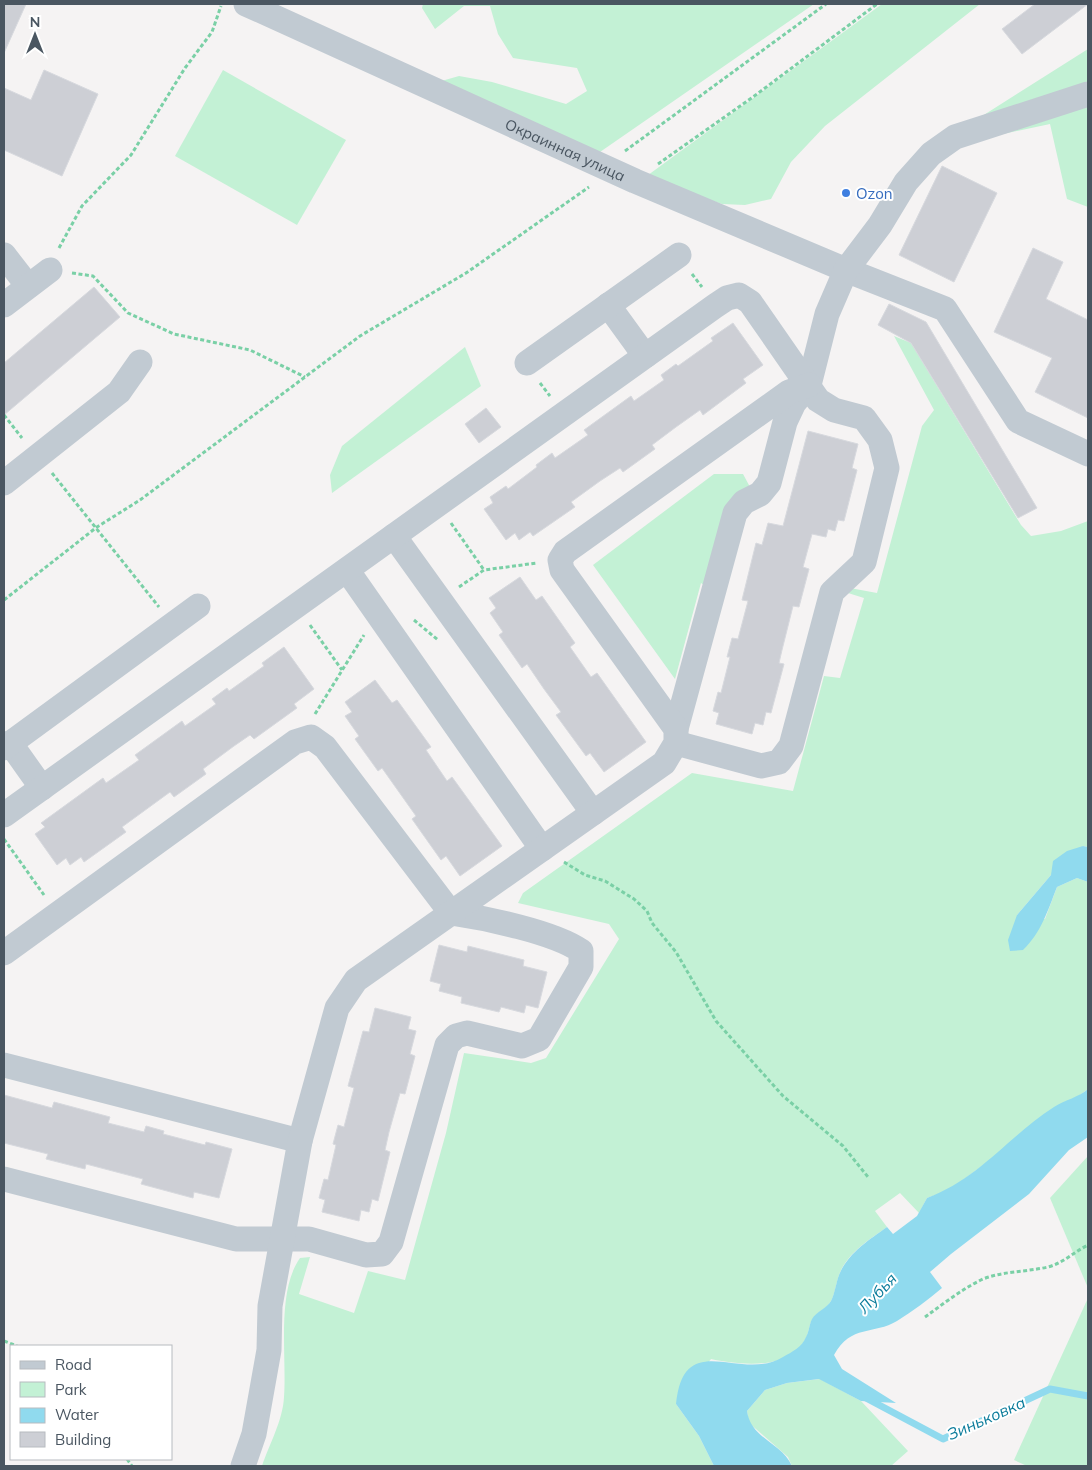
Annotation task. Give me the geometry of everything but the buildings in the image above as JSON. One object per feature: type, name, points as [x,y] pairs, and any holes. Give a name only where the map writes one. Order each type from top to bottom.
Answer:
[{"type":"street","name":"Окраинная улица","points":[[246,4],[635,181],[846,270],[945,309],[1018,421],[1088,454]]},
{"type":"street","points":[[243,1466],[254,1434],[269,1350],[270,1306],[300,1141],[337,1008],[356,980],[664,763],[676,736],[734,513],[744,502],[760,494],[769,483],[784,422],[794,403],[809,385],[826,314],[846,270],[880,225],[906,182],[931,154],[955,137],[1088,94]]},
{"type":"street","points":[[527,363],[679,255]]},
{"type":"street","points":[[4,256],[28,286]]},
{"type":"street","points":[[4,305],[50,270]]},
{"type":"street","points":[[4,816],[715,306],[727,298],[739,295],[750,302],[809,385],[818,400],[834,410],[864,418],[880,440],[887,468],[864,562],[832,592],[790,746],[779,762],[761,766],[676,736],[562,570],[560,560],[565,552],[789,392],[809,385]]},
{"type":"street","points":[[608,305],[645,356]]},
{"type":"street","points":[[4,484],[119,392],[140,362]]},
{"type":"street","points":[[394,536],[593,813]]},
{"type":"street","points":[[347,570],[542,849]]},
{"type":"street","points":[[42,788],[7,746],[198,606]]},
{"type":"street","points":[[4,953],[295,742],[312,737],[325,747],[451,913],[478,917],[568,942],[581,951],[581,967],[539,1039],[522,1046],[467,1033],[456,1036],[447,1046],[391,1242],[382,1254],[366,1255],[308,1239],[236,1239],[4,1179]]},
{"type":"street","points":[[4,1065],[300,1141]]},
{"type":"path","points":[[222,4],[212,32],[185,68],[131,155],[82,206],[66,232],[50,270],[93,276],[128,313],[174,334],[250,350],[305,377]]},
{"type":"path","points":[[4,600],[98,527],[140,500],[360,336],[466,273],[598,181],[616,158],[826,4]]},
{"type":"path","points":[[635,181],[753,97],[877,4]]},
{"type":"path","points":[[679,255],[715,306]]},
{"type":"path","points":[[527,363],[563,415]]},
{"type":"path","points":[[4,415],[98,527],[173,625]]},
{"type":"path","points":[[438,504],[484,570]]},
{"type":"path","points":[[440,600],[484,570],[560,560]]},
{"type":"path","points":[[297,606],[342,670]]},
{"type":"path","points":[[312,737],[316,711],[378,614]]},
{"type":"path","points":[[408,616],[444,646]]},
{"type":"path","points":[[4,838],[58,914]]},
{"type":"path","points":[[542,849],[586,875],[613,886],[634,899],[647,911],[652,923],[676,952],[716,1021],[783,1096],[843,1146],[868,1177]]},
{"type":"path","points":[[924,1317],[984,1279],[1014,1271],[1033,1270],[1050,1266],[1063,1261],[1088,1245]]},
{"type":"green space","points":[[423,4],[814,4],[600,152],[438,82],[459,76],[492,82],[566,104],[587,91],[577,68],[513,58],[498,34],[490,6],[464,6],[435,29],[422,8]]},
{"type":"green space","points":[[882,4],[980,4],[825,126],[791,162],[771,199],[745,205],[722,204],[644,178]]},
{"type":"green space","points":[[1088,49],[1088,207],[1067,199],[1050,124],[998,135],[968,125]]},
{"type":"green space","points":[[223,70],[346,140],[297,225],[175,156]]},
{"type":"green space","points":[[894,336],[911,343],[1021,525],[1031,536],[1061,531],[1088,521],[1088,847],[1083,846],[1051,875],[1017,915],[1045,919],[1057,887],[1077,878],[1088,882],[1088,1089],[949,1190],[927,1198],[919,1213],[900,1193],[875,1211],[887,1227],[866,1242],[847,1260],[839,1275],[831,1301],[814,1317],[806,1338],[799,1349],[777,1361],[763,1363],[736,1363],[711,1359],[676,1404],[699,1436],[714,1466],[262,1466],[283,1406],[285,1306],[293,1272],[300,1258],[310,1257],[299,1294],[354,1313],[368,1271],[405,1280],[446,1133],[464,1053],[531,1063],[546,1058],[619,939],[609,924],[518,903],[523,893],[692,773],[793,791],[824,676],[840,678],[864,598],[848,593],[850,588],[877,593],[922,426],[934,410]]},
{"type":"green space","points":[[465,347],[481,386],[332,493],[330,475],[342,446]]},
{"type":"green space","points":[[714,474],[743,474],[750,487],[708,588],[701,583],[675,679],[593,565]]},
{"type":"green space","points":[[1088,1156],[1088,1288],[1050,1198]]},
{"type":"green space","points":[[1088,1298],[1088,1466],[1027,1466],[1014,1460]]},
{"type":"green space","points":[[820,1379],[861,1401],[908,1451],[891,1466],[792,1466],[788,1457],[749,1423],[747,1411],[765,1390],[787,1383]]},
{"type":"water","points":[[1083,846],[1088,847],[1088,882],[1077,878],[1057,887],[1035,936],[1023,950],[1010,951],[1008,940],[1017,915],[1051,875],[1053,861],[1067,851]]},
{"type":"water","name":"Лубья","points":[[1088,1089],[1088,1137],[1069,1150],[1029,1194],[930,1272],[942,1288],[897,1321],[880,1328],[855,1334],[841,1345],[834,1355],[842,1369],[896,1403],[861,1401],[819,1379],[787,1383],[765,1390],[747,1411],[750,1420],[754,1428],[781,1451],[792,1466],[714,1466],[699,1436],[676,1404],[681,1381],[690,1368],[702,1362],[716,1361],[749,1364],[766,1363],[783,1357],[796,1349],[804,1341],[811,1321],[831,1301],[839,1275],[853,1254],[887,1227],[893,1234],[917,1216],[927,1198],[946,1190],[962,1180],[978,1169],[1038,1118]]},
{"type":"waterway","name":"Зиньковка","points":[[866,1398],[943,1439],[1050,1389],[1088,1396]]},
{"type":"place","name":"Ozon","points":[[846,193]]}]
